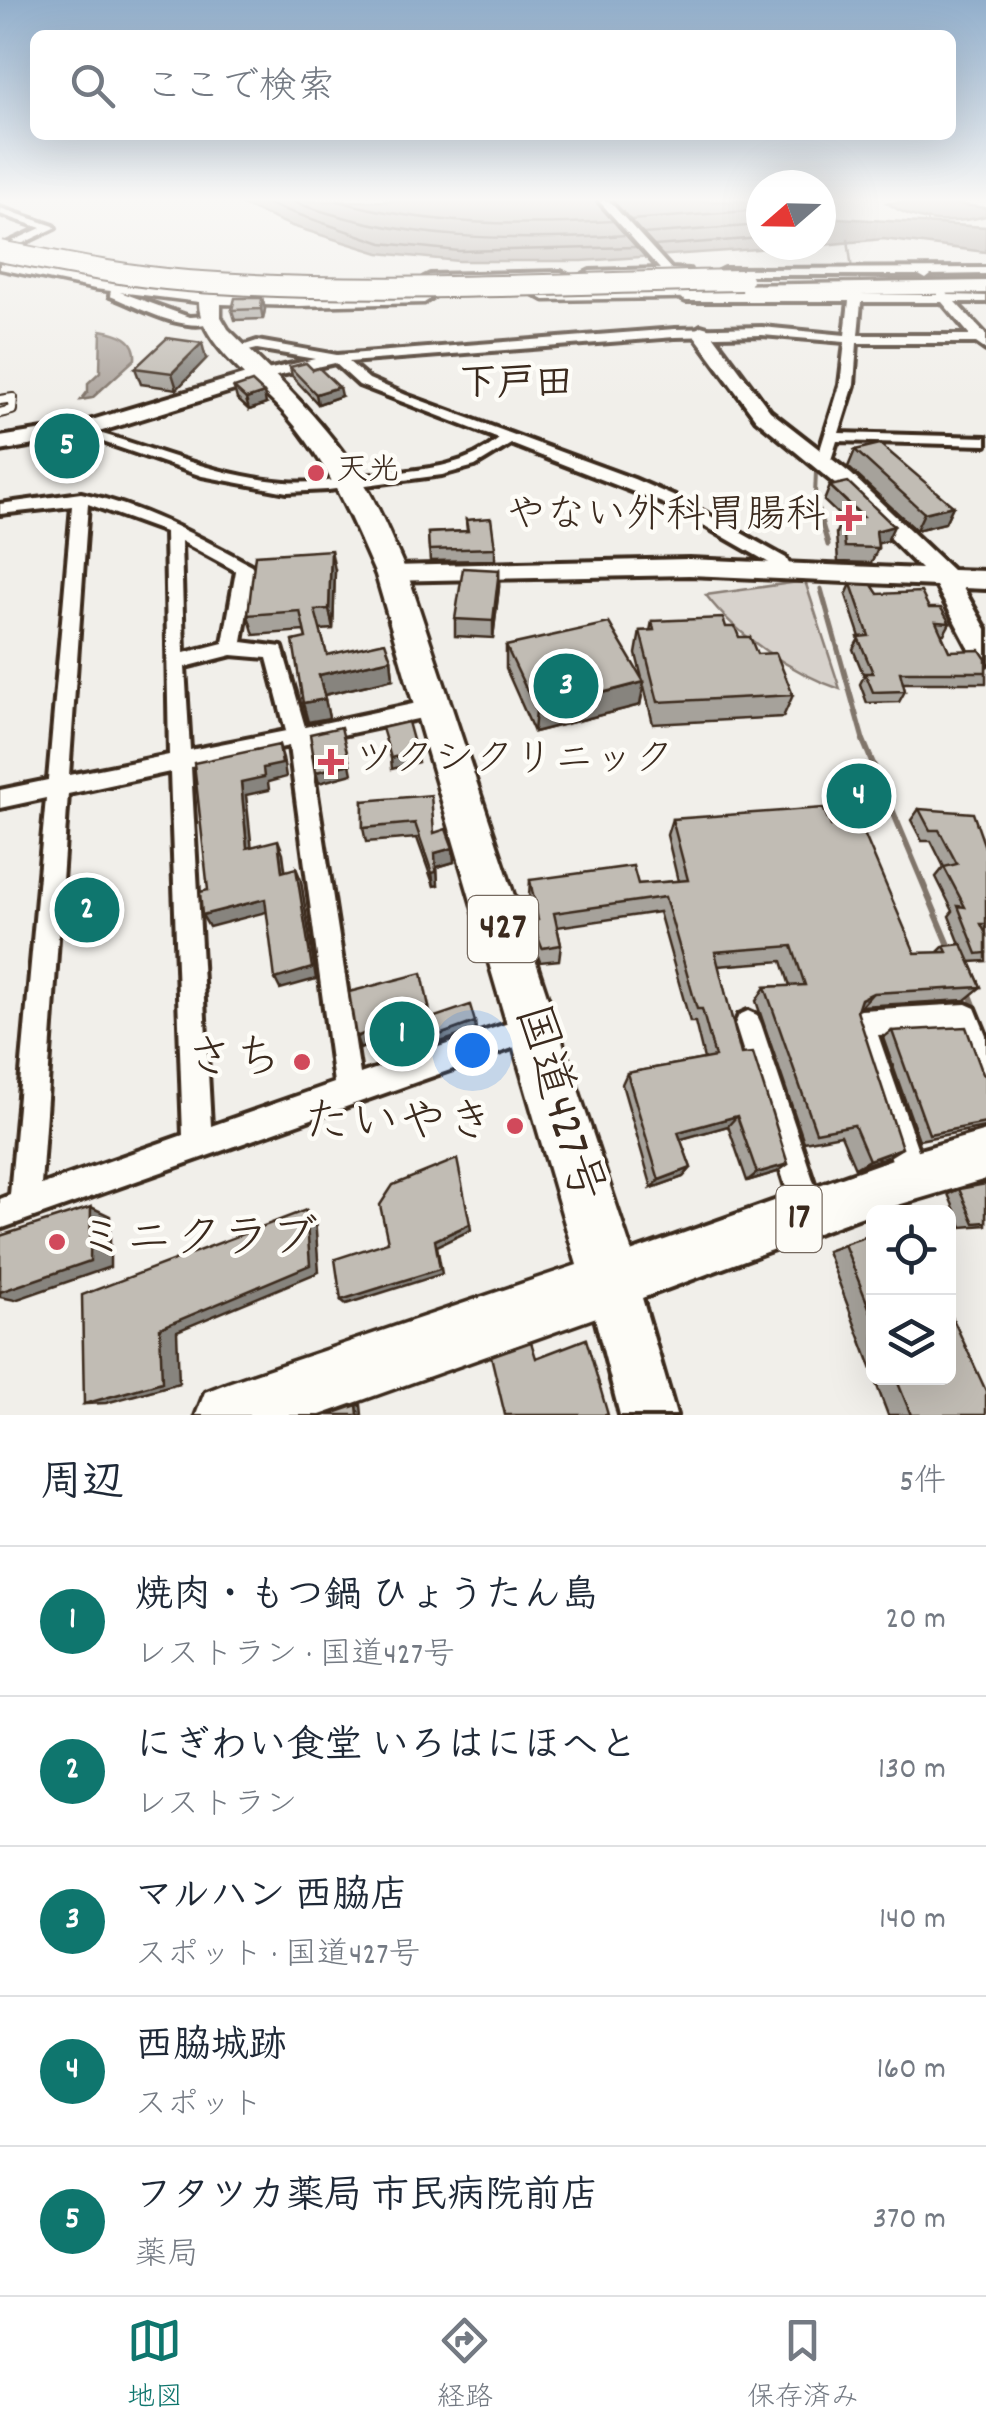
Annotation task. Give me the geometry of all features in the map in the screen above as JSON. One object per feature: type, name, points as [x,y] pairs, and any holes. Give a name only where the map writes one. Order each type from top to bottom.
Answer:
[{"type":"highway","points":[[16,267],[210,308],[671,282],[984,283]]},
{"type":"highway","points":[[78,267],[112,274],[262,286],[741,279]]},
{"type":"highway","points":[[210,308],[216,288],[242,280],[741,279],[984,283]]},
{"type":"highway","name":"国道427号","points":[[210,308],[236,350],[304,420],[350,482],[392,575],[436,706],[612,1283]]},
{"type":"highway","points":[[228,1415],[612,1283]]},
{"type":"main road","name":"17","points":[[612,1283],[912,1176],[986,1155]]},
{"type":"main road","points":[[612,1283],[648,1415]]},
{"type":"street","points":[[659,267],[763,416],[823,463],[947,580],[986,654]]},
{"type":"street","points":[[351,279],[671,282],[924,274],[984,283]]},
{"type":"street","points":[[298,282],[386,286],[601,279],[855,296],[943,296],[984,283]]},
{"type":"street","points":[[823,463],[847,384],[855,296]]},
{"type":"street","points":[[943,296],[984,342]]},
{"type":"street","points":[[0,444],[78,431],[263,375],[338,359],[702,332],[790,332],[850,339],[984,342]]},
{"type":"street","points":[[236,350],[258,346],[338,359],[364,382],[676,503],[780,562],[784,570]]},
{"type":"street","points":[[78,431],[235,479],[290,487],[462,467],[481,462],[508,438]]},
{"type":"street","points":[[831,437],[986,440]]},
{"type":"street","points":[[0,509],[81,498],[173,529],[245,569],[232,648]]},
{"type":"street","points":[[81,498],[58,787],[12,1210],[532,1028]]},
{"type":"street","points":[[173,529],[175,662],[198,1146]]},
{"type":"street","points":[[392,575],[632,568],[784,570],[986,580]]},
{"type":"street","points":[[175,662],[232,648],[275,652],[298,738],[349,1092]]},
{"type":"street","points":[[0,799],[436,706]]},
{"type":"street","points":[[912,1176],[860,1023],[966,1017],[986,1070]]},
{"type":"street","points":[[748,1024],[792,1170],[810,1215]]},
{"type":"lane","points":[[0,400],[13,398],[12,410],[0,413]]},
{"type":"shaded area","points":[[805,581],[840,689],[766,651],[706,595]]},
{"type":"water","points":[[101,330],[130,341],[135,359],[92,398],[81,400],[88,391],[88,383],[100,372]]},
{"type":"building","points":[[235,298],[262,298],[261,309],[232,310]]},
{"type":"building","points":[[167,338],[202,343],[172,373],[135,368]]},
{"type":"building","points":[[306,363],[313,370],[319,368],[339,387],[316,394],[290,367]]},
{"type":"building","points":[[252,382],[264,393],[246,399],[234,388]]},
{"type":"building","points":[[880,444],[953,506],[924,513],[855,450]]},
{"type":"building","points":[[848,482],[894,526],[876,531],[878,548],[845,547],[842,518],[863,517],[830,486]]},
{"type":"building","points":[[491,518],[495,548],[429,550],[428,533],[468,531],[466,520]]},
{"type":"building","points":[[331,550],[329,609],[315,610],[327,655],[385,642],[391,659],[319,675],[325,699],[303,703],[293,641],[306,638],[300,611],[248,615],[255,555]]},
{"type":"building","points":[[463,568],[499,570],[493,621],[455,619]]},
{"type":"building","points":[[851,584],[872,585],[878,594],[921,592],[929,608],[941,608],[950,623],[936,622],[949,651],[980,650],[986,659],[986,672],[900,672],[905,691],[873,692],[865,673],[873,673],[858,637],[869,636]]},
{"type":"building","points":[[723,618],[726,627],[735,627],[739,637],[750,637],[757,654],[776,653],[793,695],[658,702],[640,631],[654,630],[652,621]]},
{"type":"building","points":[[609,623],[644,682],[536,710],[506,646]]},
{"type":"building","points":[[408,722],[416,751],[391,758],[382,728]]},
{"type":"building","points":[[341,727],[350,764],[316,772],[310,734]]},
{"type":"building","points":[[279,745],[282,764],[263,768],[264,777],[241,782],[247,848],[278,840],[282,872],[296,868],[312,968],[275,979],[265,899],[202,915],[200,892],[208,890],[194,763]]},
{"type":"building","points":[[431,795],[434,833],[446,829],[453,848],[435,853],[436,872],[432,873],[415,823],[363,828],[363,801]]},
{"type":"building","points":[[823,808],[831,826],[860,824],[915,953],[947,952],[944,946],[962,944],[981,987],[873,993],[861,999],[857,1011],[902,1148],[869,1160],[854,1125],[816,1132],[765,987],[805,985],[792,946],[715,952],[741,1054],[753,1053],[788,1164],[757,1173],[737,1116],[678,1132],[691,1168],[659,1180],[627,1073],[715,1057],[665,897],[554,913],[561,945],[542,948],[532,921],[538,920],[530,880],[633,866],[638,884],[688,880],[672,819]]},
{"type":"building","points":[[919,809],[973,813],[986,850],[986,924],[981,924],[986,934],[986,953],[977,954],[958,906],[965,907],[944,867],[957,864],[939,830],[930,830]]},
{"type":"building","points":[[422,973],[429,1007],[356,1037],[349,992]]},
{"type":"building","points":[[470,1005],[475,1022],[431,1038],[426,1020]]},
{"type":"building","points":[[966,1027],[986,1076],[986,1123],[929,1134],[892,1031]]},
{"type":"building","points":[[457,1159],[470,1224],[435,1240],[440,1269],[341,1300],[335,1259],[388,1242],[380,1205],[393,1185]]},
{"type":"building","points":[[986,1184],[986,1222],[974,1223],[959,1189]]},
{"type":"building","points":[[91,1207],[90,1261],[0,1292],[0,1236]]},
{"type":"building","points":[[306,1210],[310,1265],[160,1328],[162,1382],[84,1404],[82,1295]]},
{"type":"building","points":[[866,1237],[866,1300],[844,1244]]},
{"type":"building","points":[[956,1325],[986,1391],[986,1415],[911,1415],[899,1385],[956,1385]]},
{"type":"building","points":[[586,1339],[608,1415],[505,1415],[491,1356],[531,1342],[536,1358]]},
{"type":"building","points":[[357,1405],[358,1415],[328,1415]]},
{"type":"waterway","points":[[816,471],[815,496],[820,515]]},
{"type":"waterway","points":[[819,513],[828,545]]},
{"type":"waterway","points":[[821,589],[863,741]]},
{"type":"waterway","points":[[863,741],[951,950]]},
{"type":"waterway","points":[[969,992],[986,1036]]},
{"type":"place","name":"フタツカ薬局 市民病院前店","points":[[67,446]]},
{"type":"place","name":"天光","points":[[316,473]]},
{"type":"place","name":"やない外科胃腸科","points":[[849,518]]},
{"type":"place","name":"マルハン 西脇店","points":[[566,686]]},
{"type":"place","name":"ツクシクリニック","points":[[331,762]]},
{"type":"place","name":"西脇城跡","points":[[859,796]]},
{"type":"place","name":"にぎわい食堂 いろはにほへと","points":[[87,910]]},
{"type":"place","name":"焼肉・もつ鍋 ひょうたん島","points":[[402,1034]]},
{"type":"place","name":"さち","points":[[302,1062]]},
{"type":"place","name":"たいやき","points":[[515,1126]]},
{"type":"place","name":"ミニクラブ","points":[[57,1242]]},
{"type":"district","name":"下戸田","points":[[516,386]]}]
